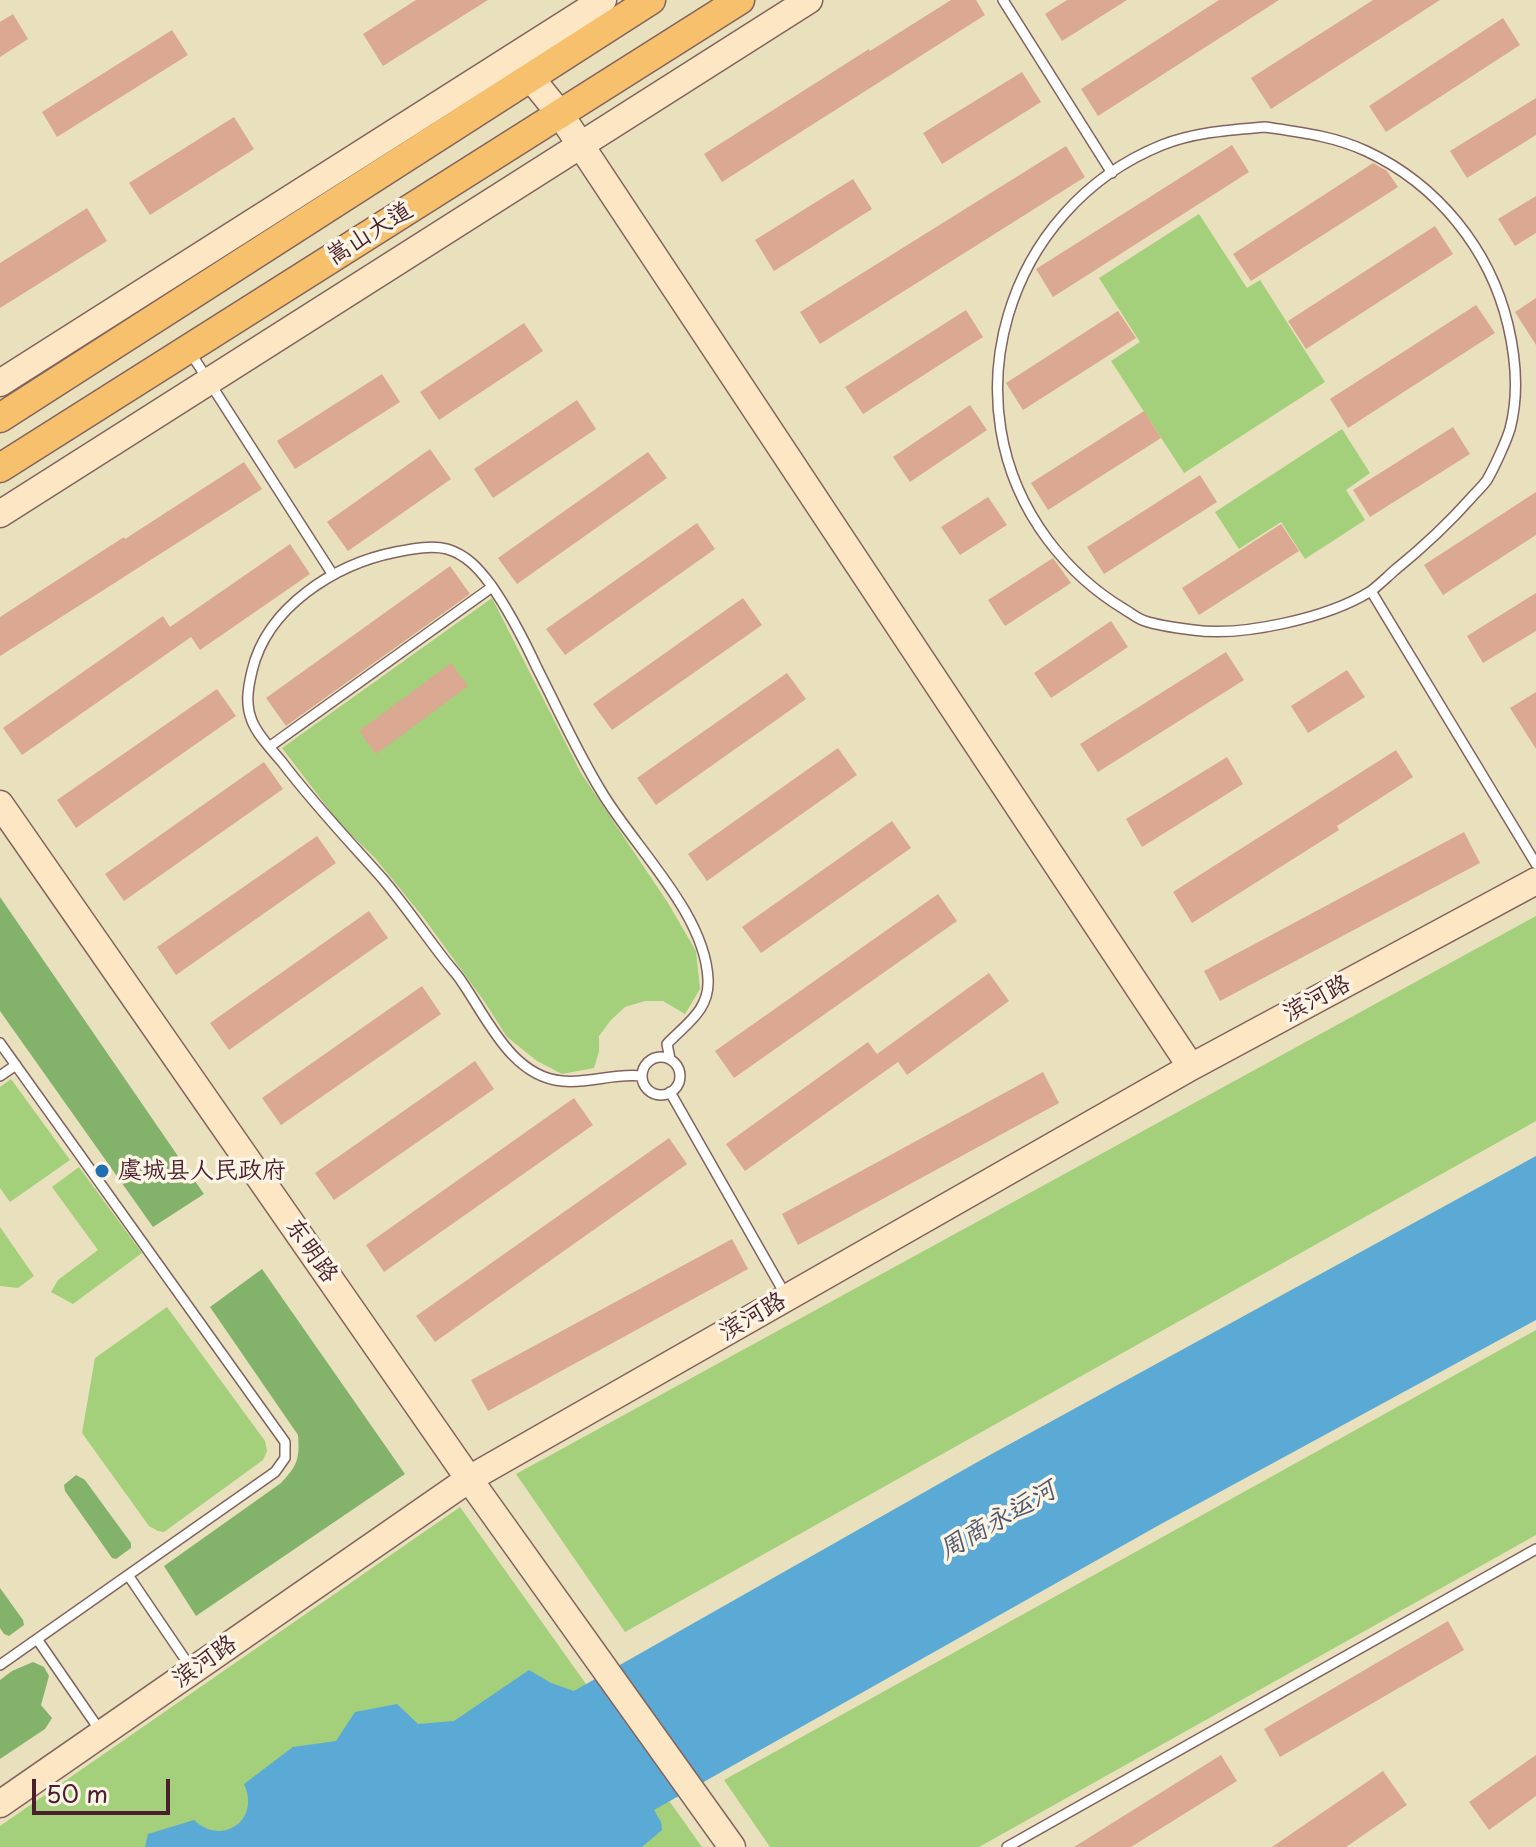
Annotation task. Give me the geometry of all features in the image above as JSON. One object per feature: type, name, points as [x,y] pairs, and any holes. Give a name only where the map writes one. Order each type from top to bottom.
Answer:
[{"type":"main road","name":"嵩山大道","points":[[0,418],[651,0]]},
{"type":"main road","name":"嵩山大道","points":[[0,468],[740,0]]},
{"type":"street","points":[[0,383],[603,0]]},
{"type":"street","points":[[0,514],[809,0]]},
{"type":"street","points":[[530,77],[581,145],[1191,1067]]},
{"type":"street","name":"东明路","points":[[0,804],[469,1479],[732,1847]]},
{"type":"street","name":"滨河路","points":[[0,1804],[469,1479],[1191,1067],[1536,881]]},
{"type":"lane","points":[[1003,0],[1112,173]]},
{"type":"lane","points":[[1265,127],[1316,134],[1365,150],[1410,176],[1448,210],[1479,252],[1502,299],[1514,349],[1516,392],[1509,430],[1486,481],[1455,516],[1371,591],[1333,609],[1295,621],[1249,630],[1197,631],[1143,621],[1101,595],[1064,561],[1034,521],[1012,476],[1000,428],[997,378],[1004,328],[1020,281],[1045,237],[1077,200],[1112,173],[1163,145],[1213,131],[1265,127]]},
{"type":"lane","points":[[188,349],[333,575]]},
{"type":"lane","points":[[641,1076],[560,1082],[532,1072],[506,1048],[490,1027],[462,981],[401,900],[324,814],[252,723],[246,695],[253,665],[265,637],[291,606],[342,569],[376,556],[416,548],[446,549],[472,562],[492,587],[519,632],[601,792],[676,898],[698,935],[708,982],[704,1006],[667,1044],[670,1059]]},
{"type":"lane","points":[[269,747],[492,587]]},
{"type":"lane","points":[[1371,591],[1536,864]]},
{"type":"lane","points":[[0,1043],[285,1442],[285,1458],[275,1472],[0,1665]]},
{"type":"lane","points":[[651,1059],[670,1059],[680,1075],[677,1085],[661,1095],[651,1093],[644,1086],[641,1076],[644,1067],[651,1059]]},
{"type":"lane","points":[[0,1076],[16,1065]]},
{"type":"lane","points":[[670,1092],[787,1298]]},
{"type":"lane","points":[[1007,1847],[1536,1549]]},
{"type":"lane","points":[[128,1575],[193,1671]]},
{"type":"lane","points":[[37,1639],[103,1733]]},
{"type":"green space","points":[[1199,214],[1247,288],[1260,280],[1325,382],[1184,473],[1111,361],[1140,342],[1099,278]]},
{"type":"green space","points":[[1342,429],[1370,473],[1346,490],[1365,520],[1305,559],[1281,522],[1239,549],[1215,512]]},
{"type":"green space","points":[[492,598],[581,773],[668,903],[696,951],[700,989],[685,1014],[663,1001],[645,1001],[625,1007],[599,1036],[594,1068],[562,1074],[537,1061],[507,1037],[423,917],[375,858],[340,824],[282,748]]},
{"type":"green space","points":[[0,897],[204,1194],[153,1227],[0,1011]]},
{"type":"green space","points":[[1536,916],[1536,1121],[625,1632],[516,1474]]},
{"type":"green space","points":[[11,1079],[70,1160],[10,1202],[0,1188],[0,1087]]},
{"type":"green space","points":[[79,1167],[142,1253],[73,1304],[51,1292],[58,1280],[98,1250],[52,1187]]},
{"type":"green space","points":[[0,1227],[34,1276],[18,1288],[0,1286]]},
{"type":"green space","points":[[262,1269],[405,1474],[196,1616],[164,1566],[281,1483],[294,1467],[298,1456],[298,1435],[210,1307]]},
{"type":"green space","points":[[167,1307],[265,1441],[267,1451],[263,1460],[164,1532],[149,1526],[82,1433],[95,1358]]},
{"type":"green space","points":[[1536,1330],[1536,1535],[979,1847],[770,1847],[724,1780]]},
{"type":"green space","points":[[76,1475],[85,1480],[131,1543],[131,1548],[116,1559],[112,1558],[65,1491],[64,1485]]},
{"type":"green space","points":[[460,1507],[702,1847],[0,1847],[0,1826]]},
{"type":"green space","points":[[0,1588],[24,1625],[9,1636],[0,1628]]},
{"type":"green space","points":[[33,1662],[44,1667],[49,1676],[41,1705],[52,1718],[45,1729],[0,1759],[0,1680]]},
{"type":"water","name":"周商永运河","points":[[1536,1156],[1536,1320],[1161,1524],[654,1810],[662,1830],[642,1847],[145,1847],[148,1834],[194,1820],[216,1831],[236,1826],[247,1809],[248,1797],[244,1784],[293,1747],[336,1741],[355,1712],[397,1704],[418,1724],[454,1721],[529,1670],[551,1683],[574,1691],[988,1456]]},
{"type":"building","points":[[416,0],[488,0],[383,66],[363,34]]},
{"type":"building","points":[[951,0],[976,0],[985,15],[722,182],[704,154]]},
{"type":"building","points":[[1067,0],[1127,0],[1062,41],[1045,14]]},
{"type":"building","points":[[1219,0],[1279,0],[1098,116],[1081,89]]},
{"type":"building","points":[[1373,0],[1440,0],[1271,109],[1251,78]]},
{"type":"building","points":[[13,14],[28,39],[0,57],[0,22]]},
{"type":"building","points":[[1503,18],[1520,45],[1386,132],[1369,106]]},
{"type":"building","points":[[172,30],[188,55],[57,137],[42,112]]},
{"type":"building","points":[[1022,72],[1041,102],[942,164],[923,133]]},
{"type":"building","points":[[1536,98],[1536,135],[1467,178],[1450,151]]},
{"type":"building","points":[[234,117],[254,149],[150,215],[129,183]]},
{"type":"building","points":[[1232,145],[1249,172],[1053,297],[1036,269]]},
{"type":"building","points":[[1066,146],[1085,177],[820,344],[800,312]]},
{"type":"building","points":[[1373,163],[1387,171],[1398,187],[1251,281],[1233,254]]},
{"type":"building","points":[[853,179],[872,209],[774,271],[755,240]]},
{"type":"building","points":[[1536,196],[1536,233],[1515,246],[1498,219]]},
{"type":"building","points":[[87,208],[107,241],[0,308],[0,263]]},
{"type":"building","points":[[1435,226],[1453,254],[1306,349],[1288,321]]},
{"type":"building","points":[[1536,298],[1536,345],[1515,312]]},
{"type":"building","points":[[1476,305],[1495,333],[1348,428],[1330,399]]},
{"type":"building","points":[[966,310],[983,337],[863,414],[845,387]]},
{"type":"building","points":[[1118,311],[1136,338],[1023,410],[1006,383]]},
{"type":"building","points":[[524,323],[543,351],[439,420],[420,392]]},
{"type":"building","points":[[382,374],[400,402],[295,469],[277,441]]},
{"type":"building","points":[[577,400],[596,429],[493,498],[474,469]]},
{"type":"building","points":[[970,405],[987,430],[910,482],[893,457]]},
{"type":"building","points":[[1144,411],[1161,438],[1048,510],[1031,483]]},
{"type":"building","points":[[1453,427],[1470,454],[1370,517],[1353,490]]},
{"type":"building","points":[[430,449],[451,479],[348,551],[327,522]]},
{"type":"building","points":[[648,452],[667,478],[517,584],[498,558]]},
{"type":"building","points":[[244,462],[262,489],[0,656],[0,617]]},
{"type":"building","points":[[1200,475],[1217,502],[1104,574],[1087,547]]},
{"type":"building","points":[[1536,492],[1536,535],[1443,595],[1424,565]]},
{"type":"building","points":[[988,497],[1007,525],[960,555],[941,527]]},
{"type":"building","points":[[697,523],[715,549],[565,655],[546,629]]},
{"type":"building","points":[[1281,524],[1299,551],[1199,615],[1182,588]]},
{"type":"building","points":[[290,544],[310,574],[200,650],[191,637],[22,755],[3,728],[163,616],[170,627]]},
{"type":"building","points":[[1053,558],[1071,583],[1005,626],[988,600]]},
{"type":"building","points":[[450,566],[470,594],[286,726],[266,698]]},
{"type":"building","points":[[1536,593],[1536,631],[1483,663],[1467,636]]},
{"type":"building","points":[[743,598],[762,625],[612,730],[593,704]]},
{"type":"building","points":[[1111,621],[1128,647],[1051,698],[1034,673]]},
{"type":"building","points":[[1226,652],[1244,680],[1098,772],[1080,744]]},
{"type":"building","points":[[451,663],[468,686],[376,754],[359,731]]},
{"type":"building","points":[[1347,670],[1365,697],[1308,733],[1291,706]]},
{"type":"building","points":[[787,673],[806,699],[656,805],[637,778]]},
{"type":"building","points":[[217,689],[236,716],[76,828],[57,800]]},
{"type":"building","points":[[1536,692],[1536,749],[1510,708]]},
{"type":"building","points":[[838,748],[857,775],[707,881],[688,854]]},
{"type":"building","points":[[1396,750],[1413,777],[1337,826],[1339,830],[1192,923],[1173,892]]},
{"type":"building","points":[[1227,757],[1243,784],[1142,847],[1126,819]]},
{"type":"building","points":[[264,762],[283,789],[124,901],[105,874]]},
{"type":"building","points":[[892,821],[911,848],[761,953],[742,927]]},
{"type":"building","points":[[1464,832],[1480,863],[1220,1001],[1204,971]]},
{"type":"building","points":[[317,836],[336,863],[176,975],[157,947]]},
{"type":"building","points":[[938,894],[957,921],[734,1078],[715,1051]]},
{"type":"building","points":[[369,911],[388,938],[229,1050],[210,1023]]},
{"type":"building","points":[[989,973],[1009,1001],[907,1075],[898,1062],[745,1171],[726,1144],[868,1042],[877,1054]]},
{"type":"building","points":[[422,986],[441,1014],[281,1125],[262,1098]]},
{"type":"building","points":[[475,1061],[494,1089],[334,1200],[315,1173]]},
{"type":"building","points":[[1043,1072],[1059,1103],[798,1245],[782,1214]]},
{"type":"building","points":[[574,1098],[593,1125],[384,1272],[366,1245]]},
{"type":"building","points":[[669,1138],[687,1164],[435,1342],[416,1316]]},
{"type":"building","points":[[732,1239],[748,1269],[488,1411],[471,1380]]},
{"type":"building","points":[[1448,1621],[1464,1650],[1280,1757],[1264,1729]]},
{"type":"building","points":[[1221,1755],[1237,1781],[1131,1847],[1074,1847]]},
{"type":"building","points":[[1536,1755],[1536,1796],[1489,1830],[1469,1802]]},
{"type":"building","points":[[1383,1771],[1407,1805],[1346,1847],[1272,1847]]},
{"type":"place","name":"虞城县人民政府","points":[[102,1171]]}]
